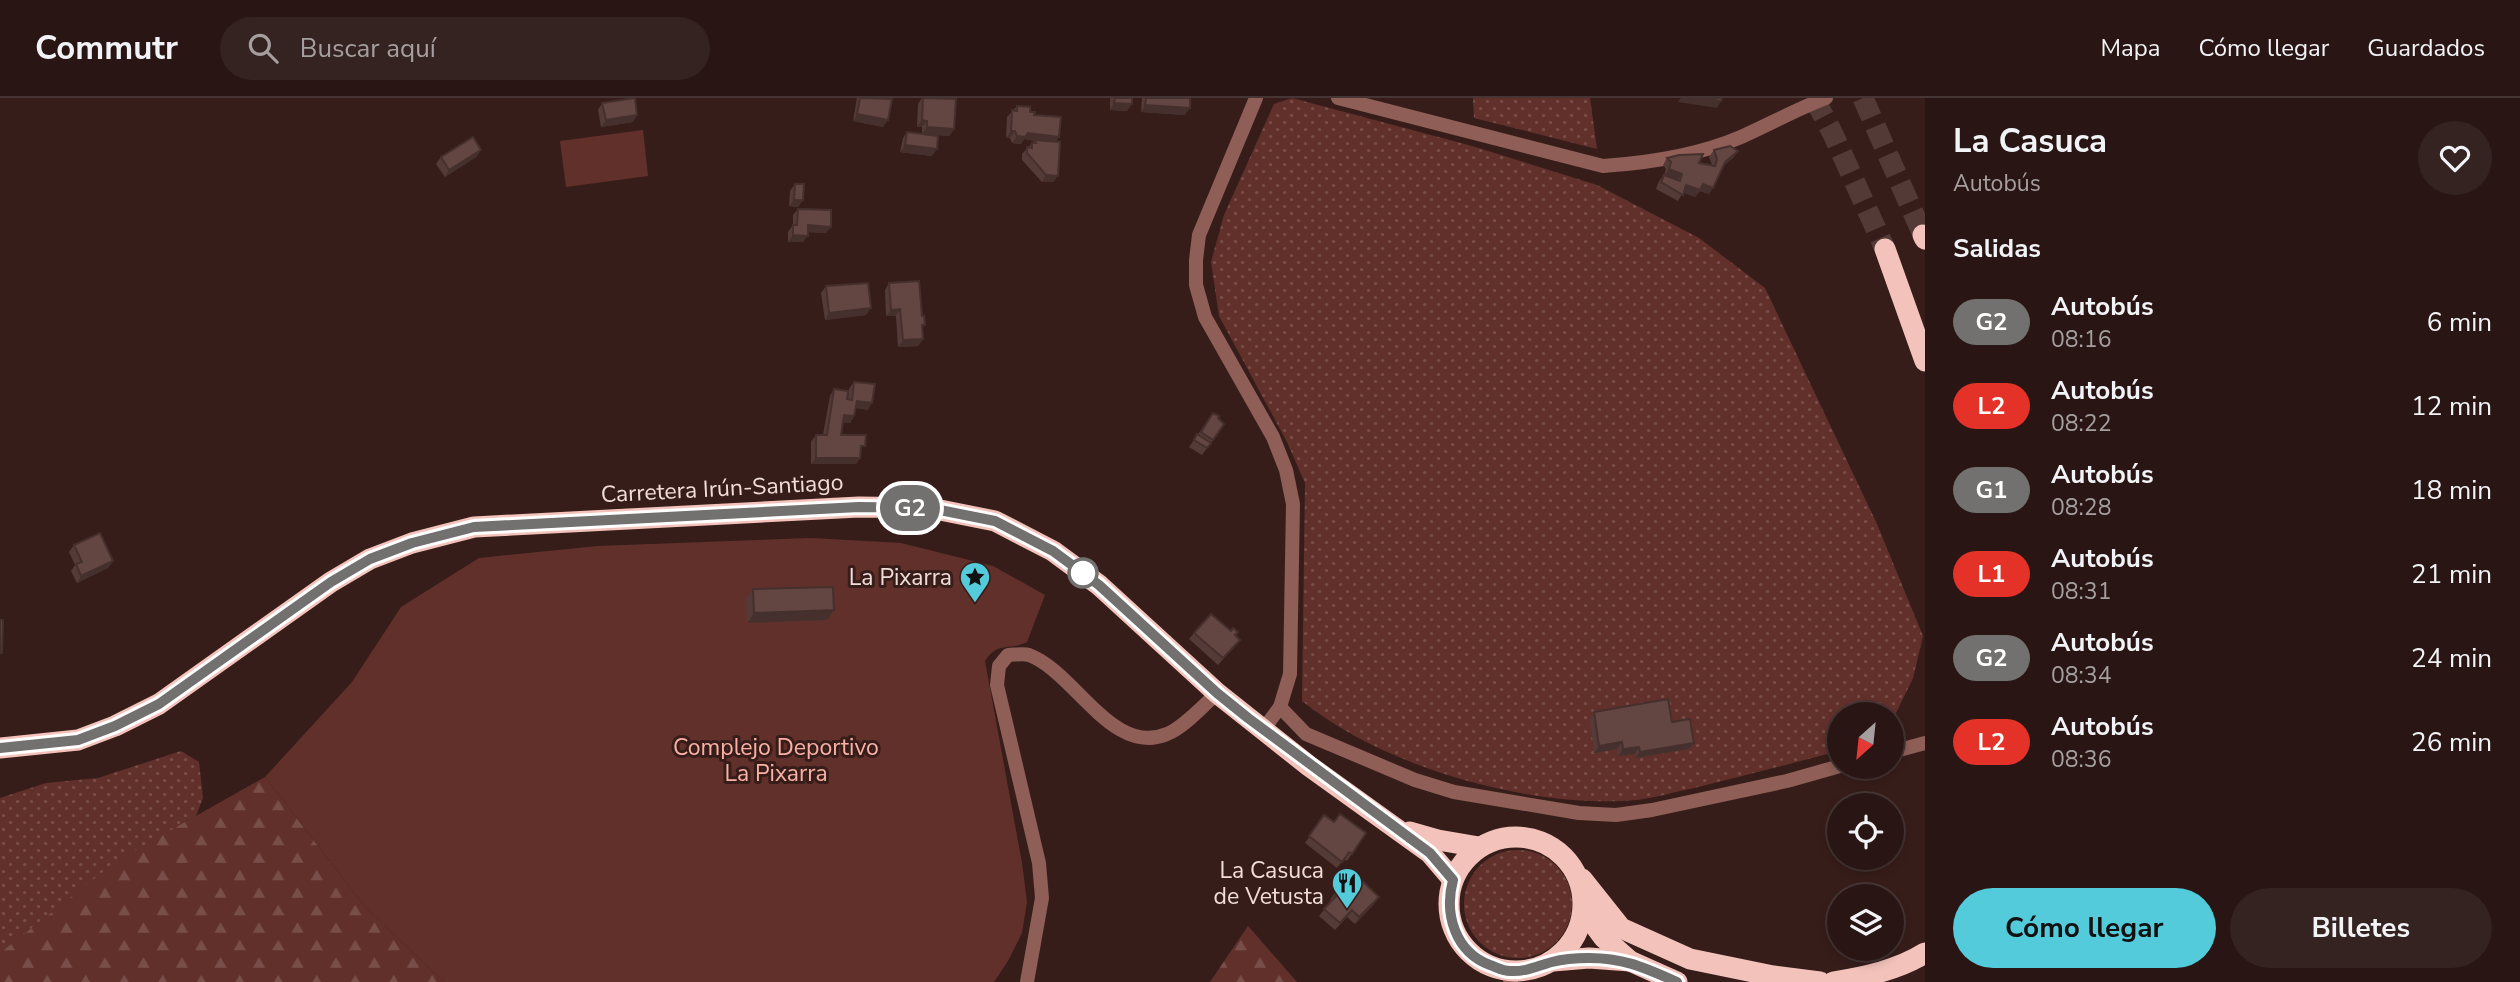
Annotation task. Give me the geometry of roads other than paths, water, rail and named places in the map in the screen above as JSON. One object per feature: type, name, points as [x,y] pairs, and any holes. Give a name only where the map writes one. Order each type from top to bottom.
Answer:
[{"type":"highway","points":[[1885,249],[1925,361]]},
{"type":"highway","name":"Carretera Irún-Santiago","points":[[0,748],[78,740],[148,710],[331,582],[370,559],[412,543],[474,527],[859,507],[930,508],[995,521],[1053,551],[1099,585],[1217,693],[1263,730],[1430,853],[1453,880]]},
{"type":"highway","name":"Carretera Irún-Santiago","points":[[1398,828],[1479,848]]},
{"type":"highway","points":[[1575,871],[1583,891],[1584,911],[1579,930],[1570,946],[1553,961],[1509,977],[1479,961],[1462,944],[1453,928],[1449,909],[1453,880],[1461,864],[1479,848],[1495,840],[1516,837],[1535,839],[1557,850],[1575,871],[1621,928],[1690,959],[1773,976],[1821,982]]},
{"type":"highway","points":[[1584,911],[1604,938],[1630,961],[1677,982]]},
{"type":"highway","points":[[1833,982],[1875,973],[1925,953]]},
{"type":"highway","points":[[1553,961],[1589,958],[1630,961]]},
{"type":"street","points":[[1256,98],[1199,235],[1196,285],[1205,317],[1273,437],[1286,470],[1293,504],[1290,674],[1280,707],[1263,730]]},
{"type":"street","points":[[1338,98],[1603,166],[1630,164],[1703,150],[1739,138],[1826,98]]},
{"type":"street","points":[[1027,982],[1042,898],[1040,863],[997,685],[999,666],[1008,654],[1028,655],[1051,669],[1112,724],[1131,735],[1151,740],[1170,733],[1217,693]]},
{"type":"street","points":[[1280,707],[1306,734],[1415,780],[1454,792],[1579,813],[1616,815],[1652,810],[1827,769]]},
{"type":"street","points":[[1904,749],[1925,743]]},
{"type":"tunnel","points":[[1814,98],[1885,249]]},
{"type":"tunnel","points":[[1863,98],[1923,235]]},
{"type":"place","name":"La Pixarra","points":[[975,604]]},
{"type":"place","name":"La Casuca de Vetusta","points":[[1347,910]]},
{"type":"park label","name":"Complejo Deportivo La Pixarra","points":[[776,760]]}]
